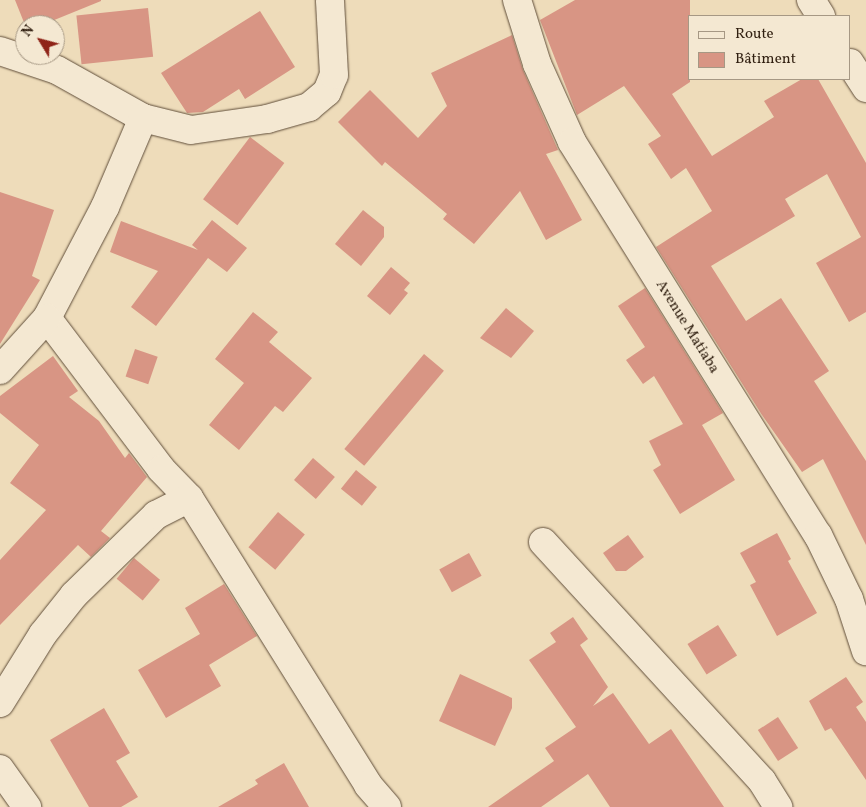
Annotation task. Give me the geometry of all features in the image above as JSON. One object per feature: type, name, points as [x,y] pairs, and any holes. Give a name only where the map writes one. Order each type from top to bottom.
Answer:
[{"type":"street","points":[[0,51],[57,70],[143,118],[191,130],[266,119],[309,107],[327,92],[334,75],[330,0]]},
{"type":"street","name":"Avenue Matiaba","points":[[517,0],[537,64],[572,142],[818,535],[849,598],[866,651]]},
{"type":"street","points":[[811,0],[820,15]]},
{"type":"street","points":[[851,65],[866,88]]},
{"type":"street","points":[[0,370],[47,318],[105,207],[143,118]]},
{"type":"street","points":[[47,318],[161,469],[189,498],[368,785],[387,807]]},
{"type":"street","points":[[0,704],[43,634],[74,595],[156,515],[189,498]]},
{"type":"street","points":[[543,542],[762,781],[778,807]]},
{"type":"street","points":[[0,769],[27,807]]},
{"type":"building","points":[[15,0],[101,0],[65,16],[21,15]]},
{"type":"building","points":[[575,0],[690,0],[690,15],[688,15],[688,80],[690,82],[672,94],[712,156],[774,117],[764,101],[800,80],[819,80],[866,163],[866,312],[849,322],[816,263],[861,237],[827,174],[785,199],[795,216],[711,266],[746,321],[781,298],[829,371],[814,381],[866,461],[866,545],[823,459],[802,472],[762,415],[656,247],[712,211],[686,168],[671,179],[648,144],[661,136],[624,86],[577,115],[540,20]]},
{"type":"building","points":[[148,8],[153,57],[82,64],[76,16]]},
{"type":"building","points":[[260,11],[295,67],[245,99],[239,89],[203,112],[187,113],[161,73]]},
{"type":"building","points":[[512,35],[523,70],[558,150],[546,154],[582,220],[546,240],[520,191],[474,244],[443,219],[447,214],[385,162],[382,166],[338,122],[370,90],[418,138],[447,106],[431,73]]},
{"type":"building","points":[[250,137],[284,163],[237,225],[203,199]]},
{"type":"building","points":[[0,192],[54,210],[32,276],[40,280],[0,344]]},
{"type":"building","points":[[363,210],[384,227],[384,237],[361,266],[335,244]]},
{"type":"building","points":[[212,220],[247,248],[227,272],[208,258],[156,326],[131,307],[158,271],[110,252],[121,221],[198,250],[192,245]]},
{"type":"building","points":[[391,267],[410,283],[404,290],[408,293],[390,315],[367,296]]},
{"type":"building","points":[[645,288],[723,413],[702,425],[735,480],[680,514],[653,470],[661,465],[649,441],[683,424],[654,376],[643,384],[626,360],[645,347],[618,306]]},
{"type":"building","points":[[506,308],[534,331],[511,358],[480,338]]},
{"type":"building","points":[[253,312],[278,332],[269,342],[312,378],[283,412],[275,406],[239,450],[209,425],[244,383],[215,359]]},
{"type":"building","points":[[135,349],[158,357],[148,384],[126,376]]},
{"type":"building","points":[[424,354],[444,371],[364,466],[344,449]]},
{"type":"building","points":[[53,356],[78,391],[69,397],[99,421],[125,458],[129,453],[147,477],[101,531],[110,538],[91,557],[78,545],[0,625],[0,560],[46,510],[10,483],[39,445],[0,413],[0,396]]},
{"type":"building","points":[[313,458],[335,477],[316,499],[294,480]]},
{"type":"building","points":[[356,470],[377,487],[362,506],[341,489]]},
{"type":"building","points":[[278,512],[305,534],[275,570],[248,547]]},
{"type":"building","points":[[777,533],[791,559],[788,561],[817,613],[777,636],[750,585],[756,582],[740,553]]},
{"type":"building","points":[[628,535],[644,557],[626,571],[616,571],[603,553]]},
{"type":"building","points":[[469,553],[482,576],[452,592],[439,569]]},
{"type":"building","points":[[134,558],[160,580],[143,601],[117,579]]},
{"type":"building","points":[[224,584],[257,636],[209,665],[221,686],[166,718],[138,670],[200,634],[185,608]]},
{"type":"building","points":[[573,617],[588,639],[580,645],[608,687],[593,706],[613,693],[649,744],[671,729],[724,807],[610,807],[588,774],[541,807],[488,807],[554,761],[545,748],[576,727],[529,660],[556,642],[550,633]]},
{"type":"building","points":[[718,625],[737,656],[707,675],[687,644]]},
{"type":"building","points":[[460,674],[512,698],[512,708],[495,746],[439,721]]},
{"type":"building","points":[[846,677],[863,702],[856,707],[866,722],[866,780],[831,728],[825,731],[809,701]]},
{"type":"building","points":[[104,708],[130,753],[116,761],[138,797],[121,807],[89,807],[50,740]]},
{"type":"building","points":[[778,717],[798,748],[778,761],[758,730]]},
{"type":"building","points":[[284,763],[309,807],[218,807],[258,784],[255,780]]}]
